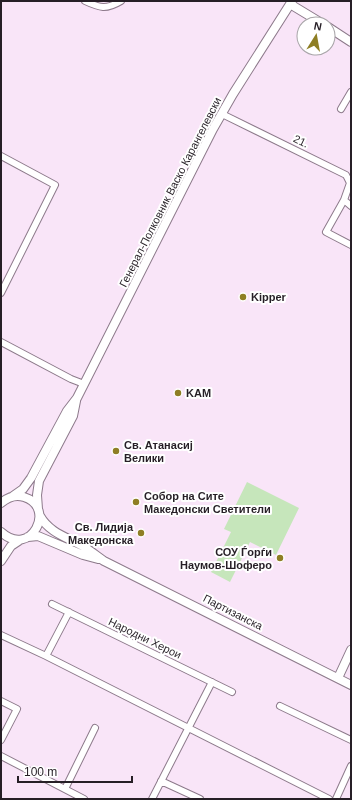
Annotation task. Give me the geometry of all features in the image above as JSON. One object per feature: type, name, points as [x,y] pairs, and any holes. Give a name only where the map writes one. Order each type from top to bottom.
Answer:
[{"type":"street","points":[[85,1],[98,8],[112,6],[121,1]]},
{"type":"street","points":[[288,2],[310,16]]},
{"type":"street","name":"Генерал-Полковник Васко Карангелевски","points":[[5,499],[24,489],[67,411],[77,398],[222,114],[288,2]]},
{"type":"street","points":[[336,32],[351,42]]},
{"type":"street","points":[[341,109],[351,92]]},
{"type":"street","name":"21.","points":[[222,114],[349,174],[350,184],[344,200],[326,232],[351,245]]},
{"type":"street","points":[[1,156],[55,185],[1,293]]},
{"type":"street","points":[[344,200],[351,206]]},
{"type":"street","points":[[1,342],[71,379],[84,384]]},
{"type":"street","name":"Генерал-Полковник Васко Карангелевски","points":[[1,561],[11,546],[25,539],[37,528],[39,512],[37,495],[39,481],[73,416],[77,398]]},
{"type":"street","name":"Генерал-Полковник Васко Карангелевски","points":[[5,499],[21,496],[28,498],[34,502],[39,512]]},
{"type":"street","name":"Партизанска","points":[[39,512],[44,524],[104,561],[351,685]]},
{"type":"street","points":[[1,532],[14,540],[25,539]]},
{"type":"street","name":"Партизанска","points":[[25,539],[38,536],[83,555],[104,561]]},
{"type":"street","name":"Народни Херои","points":[[52,604],[232,692]]},
{"type":"street","points":[[46,656],[69,612]]},
{"type":"street","points":[[1,635],[46,656],[329,799]]},
{"type":"street","points":[[338,678],[351,650]]},
{"type":"street","points":[[152,799],[212,682]]},
{"type":"street","points":[[1,701],[17,709],[1,740]]},
{"type":"street","points":[[280,706],[351,740]]},
{"type":"street","points":[[65,789],[95,728]]},
{"type":"street","points":[[1,756],[84,799]]},
{"type":"street","points":[[336,799],[351,766]]},
{"type":"street","points":[[161,781],[200,799]]},
{"type":"green space","points":[[247,482],[299,508],[276,555],[250,542],[230,582],[211,572],[231,532],[224,529]]},
{"type":"place","name":"Kipper","points":[[243,297]]},
{"type":"place","name":"KAM","points":[[178,393]]},
{"type":"place","name":"Св. Атанасиј Велики","points":[[116,451]]},
{"type":"place","name":"Собор на Сите Македонски Светители","points":[[136,502]]},
{"type":"place","name":"Св. Лидија Македонска","points":[[141,533]]},
{"type":"place","name":"СОУ Ѓорѓи Наумов-Шоферо","points":[[280,558]]}]
